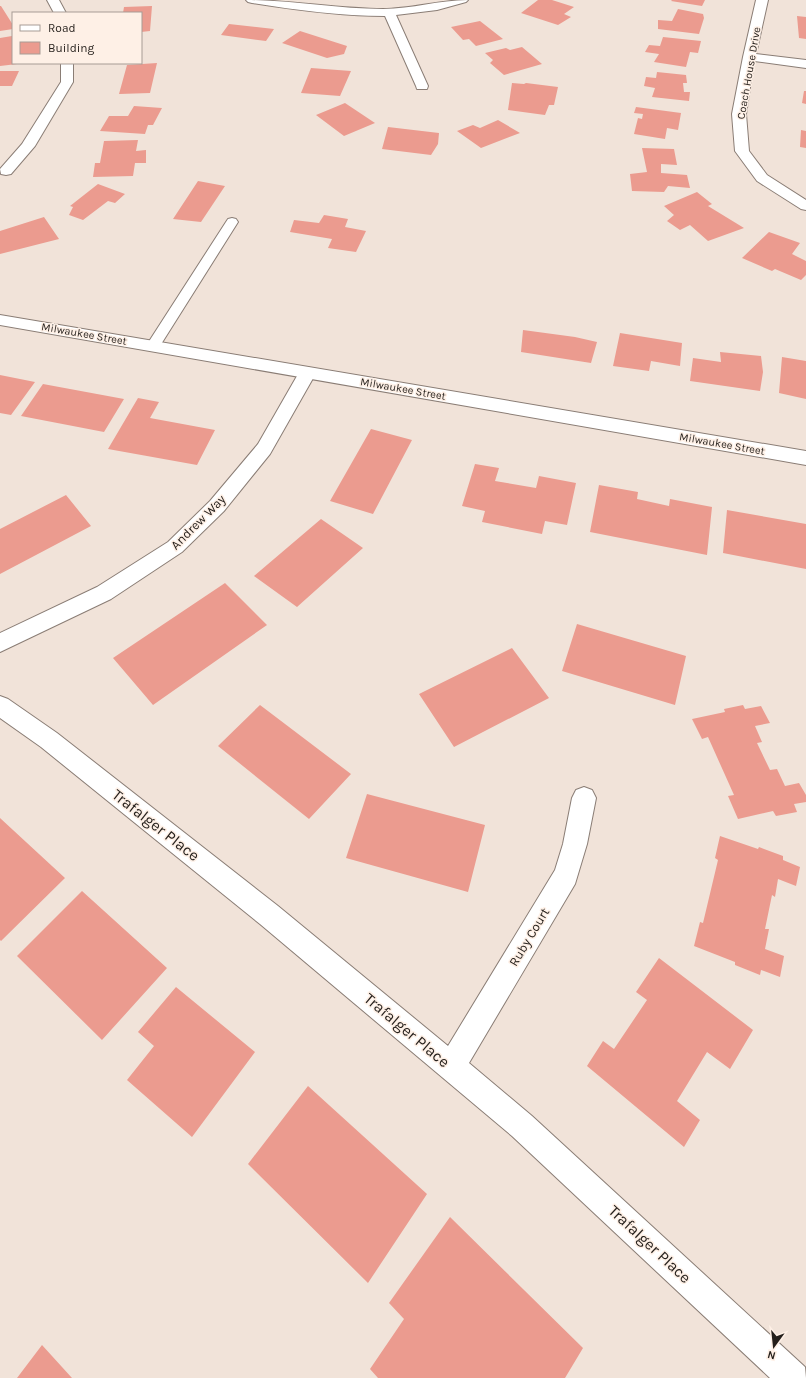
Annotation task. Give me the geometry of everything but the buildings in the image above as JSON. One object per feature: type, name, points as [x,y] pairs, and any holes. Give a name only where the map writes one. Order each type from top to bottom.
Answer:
[{"type":"street","points":[[54,0],[60,12]]},
{"type":"street","points":[[252,0],[343,12],[389,12],[429,8],[462,0]]},
{"type":"street","name":"Coach House Drive","points":[[762,0],[749,57],[739,114],[742,151],[762,178],[806,206]]},
{"type":"street","points":[[389,12],[422,86]]},
{"type":"street","points":[[749,57],[806,64]]},
{"type":"street","points":[[6,171],[28,146],[67,82],[67,64]]},
{"type":"street","name":"Milwaukee Street","points":[[0,320],[806,458]]},
{"type":"street","name":"Andrew Way","points":[[0,643],[104,593],[174,547],[217,506],[264,449],[307,373]]},
{"type":"street","name":"Trafalger Place","points":[[0,706],[49,740],[269,915],[522,1126],[794,1378]]},
{"type":"street","name":"Ruby Court","points":[[451,1067],[566,875],[575,844],[584,798]]},
{"type":"lane","points":[[153,346],[232,222]]}]
